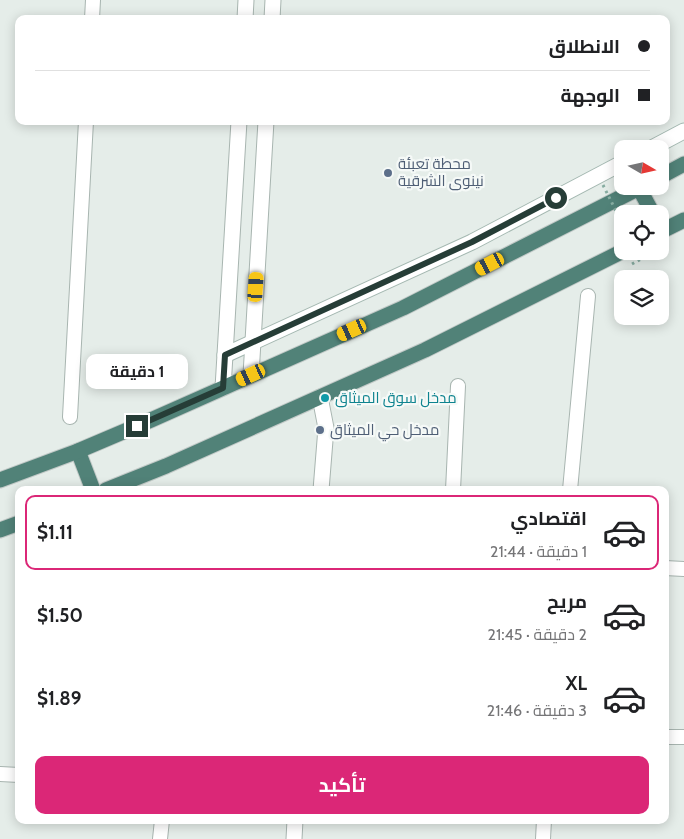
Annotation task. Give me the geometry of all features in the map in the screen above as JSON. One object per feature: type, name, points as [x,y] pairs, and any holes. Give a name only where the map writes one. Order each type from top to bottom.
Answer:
[{"type":"highway","points":[[669,172],[684,164]]},
{"type":"highway","points":[[0,480],[78,451],[402,308],[625,195]]},
{"type":"highway","points":[[669,227],[684,220]]},
{"type":"highway","points":[[116,486],[166,466],[425,350],[614,256]]},
{"type":"highway","points":[[78,451],[91,486]]},
{"type":"highway","points":[[0,530],[15,524]]},
{"type":"street","points":[[92,15],[93,0]]},
{"type":"street","points":[[245,15],[246,0]]},
{"type":"street","points":[[272,15],[273,0]]},
{"type":"street","points":[[70,417],[86,125]]},
{"type":"street","points":[[223,388],[239,125]]},
{"type":"street","points":[[251,375],[266,125]]},
{"type":"street","points":[[667,140],[684,131]]},
{"type":"street","points":[[225,355],[472,242],[614,167]]},
{"type":"street","points":[[570,486],[588,296]]},
{"type":"street","points":[[453,486],[458,386]]},
{"type":"street","points":[[320,397],[326,428],[321,486]]},
{"type":"street","points":[[669,568],[684,569]]},
{"type":"street","points":[[669,736],[684,738]]},
{"type":"street","points":[[0,774],[15,775]]},
{"type":"street","points":[[160,839],[162,824]]},
{"type":"street","points":[[294,839],[296,824]]},
{"type":"street","points":[[543,839],[544,824]]},
{"type":"path","points":[[603,184],[614,207]]},
{"type":"place","name":"محطة تعبئة نينوى الشرقية","points":[[388,173]]},
{"type":"place","name":"مدخل سوق الميثاق","points":[[325,398]]},
{"type":"place","name":"مدخل حي الميثاق","points":[[320,430]]},
{"type":"route","points":[[137,426],[223,388],[225,355],[472,242],[556,198]]}]
